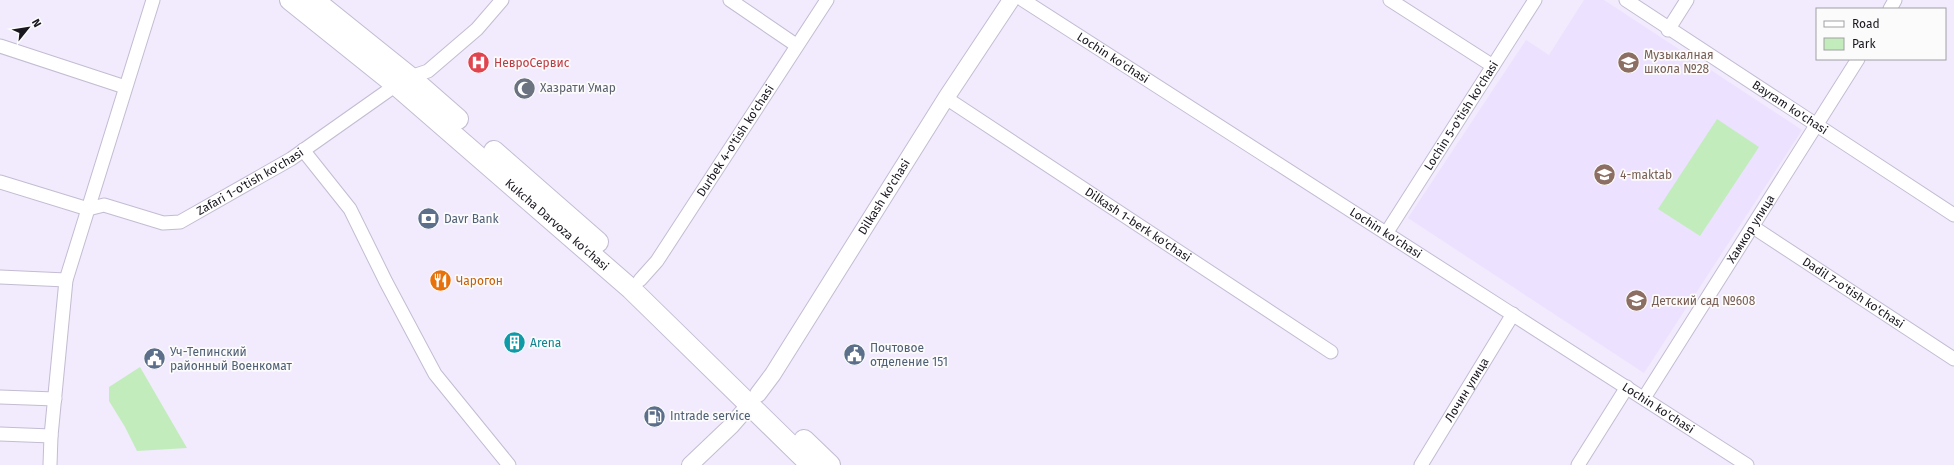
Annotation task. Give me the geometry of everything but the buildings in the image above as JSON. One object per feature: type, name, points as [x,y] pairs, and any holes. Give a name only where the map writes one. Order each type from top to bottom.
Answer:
[{"type":"main road","name":"Kukcha Darvoza ko'chasi","points":[[290,0],[403,81]]},
{"type":"main road","name":"Kukcha Darvoza ko'chasi","points":[[314,0],[403,81],[636,284],[754,399],[830,465]]},
{"type":"main road","name":"Kukcha Darvoza ko'chasi","points":[[754,399],[811,465]]},
{"type":"street","points":[[50,465],[51,436],[66,280],[153,0]]},
{"type":"street","name":"Zafari 1-o'tish ko'chasi","points":[[88,209],[104,205],[163,223],[180,222],[291,159],[403,81],[428,71],[477,29],[502,0]]},
{"type":"street","points":[[730,0],[796,45]]},
{"type":"street","name":"Durbek 4-o'tish ko'chasi","points":[[636,284],[657,261],[796,45],[827,0]]},
{"type":"street","name":"Dilkash ko'chasi","points":[[690,465],[727,430],[776,371],[946,98],[1011,0]]},
{"type":"street","name":"Lochin ko'chasi","points":[[1023,0],[1387,232],[1747,465]]},
{"type":"street","points":[[1390,0],[1493,66]]},
{"type":"street","name":"Lochin 5-o'tish ko'chasi","points":[[1387,232],[1535,0]]},
{"type":"street","name":"Bayram ko'chasi","points":[[1626,0],[1668,30],[1816,124],[1954,215]]},
{"type":"street","points":[[1668,30],[1687,0]]},
{"type":"street","points":[[0,46],[126,87]]},
{"type":"street","name":"Хамкор улица","points":[[1644,398],[1857,60]]},
{"type":"street","name":"Dilkash 1-berk ko'chasi","points":[[946,98],[1331,352]]},
{"type":"street","points":[[302,150],[350,209],[386,282],[435,374],[509,465]]},
{"type":"street","points":[[0,182],[88,209]]},
{"type":"street","name":"Dadil 7-o'tish ko'chasi","points":[[1753,227],[1954,359]]},
{"type":"street","points":[[0,277],[66,280]]},
{"type":"street","name":"Лочин улица","points":[[1421,465],[1513,314]]},
{"type":"street","points":[[1578,465],[1627,387]]},
{"type":"street","points":[[0,397],[55,399]]},
{"type":"street","points":[[0,434],[51,436]]},
{"type":"shaded area","name":"4-maktab","points":[[1584,0],[1604,0],[1802,130],[1644,373],[1408,218],[1526,40],[1549,55]]},
{"type":"green space","points":[[1717,119],[1759,147],[1700,236],[1658,209]]},
{"type":"green space","points":[[140,367],[187,448],[137,451],[125,427],[109,401],[109,387]]},
{"type":"place","name":"Музыкалная школа №28","points":[[1629,62]]},
{"type":"place","name":"НевроСервис","points":[[479,63]]},
{"type":"place","name":"Хазрати Умар","points":[[524,88]]},
{"type":"place","name":"4-maktab","points":[[1605,175]]},
{"type":"place","name":"Davr Bank","points":[[429,219]]},
{"type":"place","name":"Чарогон","points":[[441,281]]},
{"type":"place","name":"Детский сад №608","points":[[1636,301]]},
{"type":"place","name":"Arena","points":[[515,343]]},
{"type":"place","name":"Почтовое отделение 151","points":[[854,355]]},
{"type":"place","name":"Уч-Тепинский районный Военкомат","points":[[154,359]]},
{"type":"place","name":"Intrade service","points":[[655,416]]}]
